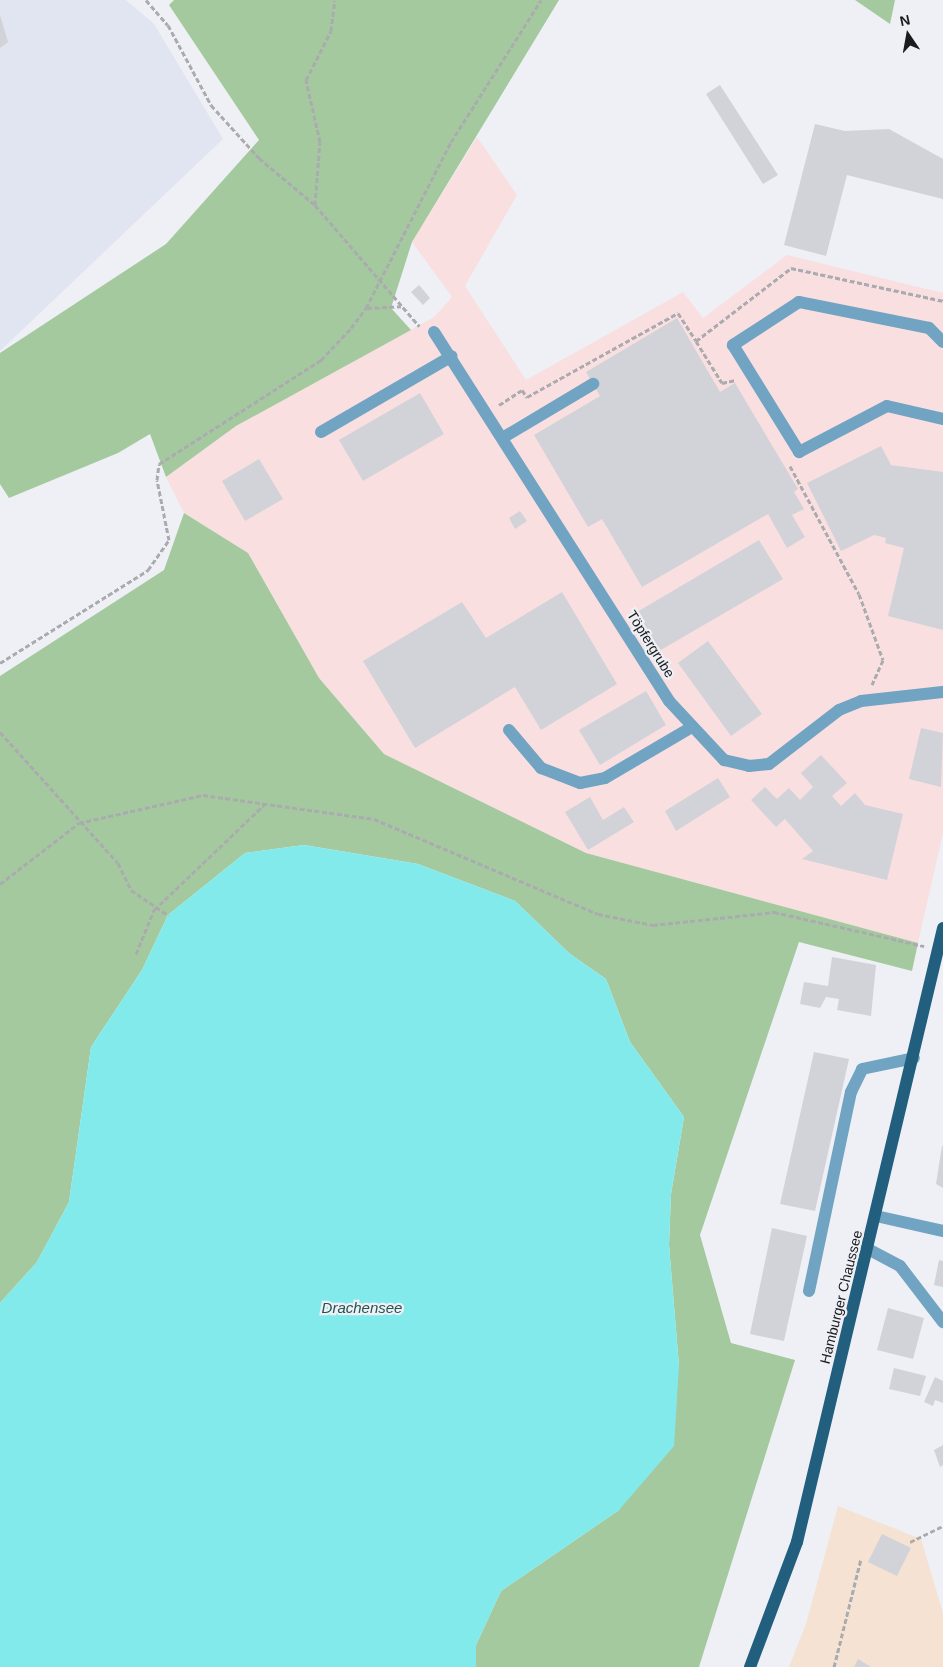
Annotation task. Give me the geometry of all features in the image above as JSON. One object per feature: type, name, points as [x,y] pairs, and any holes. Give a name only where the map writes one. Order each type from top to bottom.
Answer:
[{"type":"main road","name":"Hamburger Chaussee","points":[[750,1667],[797,1542],[914,1058],[943,928]]},
{"type":"street","points":[[943,342],[929,328],[799,302],[733,345],[799,452],[887,406],[943,419]]},
{"type":"street","name":"Töpfergrube","points":[[434,332],[452,356],[504,437],[669,701],[724,760],[749,766],[769,764],[839,710],[871,700],[943,692]]},
{"type":"street","points":[[321,432],[452,356]]},
{"type":"street","points":[[504,437],[593,384]]},
{"type":"street","points":[[509,730],[542,768],[580,783],[605,778],[692,727]]},
{"type":"street","points":[[809,1292],[850,1092],[862,1069],[914,1058]]},
{"type":"street","points":[[876,1216],[943,1231]]},
{"type":"street","points":[[868,1249],[900,1266],[943,1322]]},
{"type":"path","points":[[146,0],[168,26],[211,105],[259,158],[315,205],[380,278],[418,327],[425,322],[434,332]]},
{"type":"path","points":[[315,205],[320,142],[306,80],[331,30],[335,0]]},
{"type":"path","points":[[0,663],[148,570],[169,540],[157,480],[159,464],[321,360],[366,308],[451,142],[541,0]]},
{"type":"path","points":[[696,341],[791,268],[943,301]]},
{"type":"path","points":[[366,308],[401,306]]},
{"type":"path","points":[[488,412],[522,390],[527,397],[678,313],[722,383],[735,380],[740,388]]},
{"type":"path","points":[[788,463],[859,594],[883,660],[872,679],[871,700]]},
{"type":"path","points":[[0,732],[118,863],[131,890],[154,910],[168,915]]},
{"type":"path","points":[[0,884],[80,823],[203,795],[374,819],[598,914],[653,925],[774,912],[938,949]]},
{"type":"path","points":[[136,954],[154,910],[265,804]]},
{"type":"path","points":[[910,1542],[943,1526]]},
{"type":"path","points":[[834,1667],[861,1560]]},
{"type":"shaded area","points":[[0,0],[126,0],[154,24],[223,139],[0,351]]},
{"type":"shaded area","points":[[477,137],[517,195],[465,286],[526,380],[683,292],[703,318],[787,255],[943,293],[943,833],[918,943],[586,853],[384,754],[319,678],[248,553],[184,513],[166,477],[236,426],[434,317],[452,297],[412,242]]},
{"type":"shaded area","points":[[838,1506],[921,1539],[943,1613],[943,1667],[789,1667],[806,1624]]},
{"type":"green space","points":[[174,0],[559,0],[412,242],[391,308],[411,330],[236,426],[166,477],[150,434],[118,453],[9,498],[0,484],[0,353],[166,244],[259,140],[169,5]]},
{"type":"green space","points":[[855,0],[895,0],[890,24]]},
{"type":"green space","points":[[184,513],[248,553],[319,678],[384,754],[586,853],[918,943],[912,971],[799,942],[700,1235],[731,1343],[795,1360],[699,1667],[476,1667],[476,1645],[501,1591],[619,1510],[679,1366],[669,1245],[671,1194],[684,1117],[630,1042],[606,979],[570,954],[515,901],[418,864],[304,845],[245,853],[168,915],[142,970],[91,1047],[69,1202],[37,1262],[0,1303],[0,676],[164,570]]},
{"type":"water","name":"Drachensee","points":[[304,845],[418,864],[515,901],[570,954],[606,979],[630,1042],[684,1117],[671,1194],[669,1245],[679,1366],[674,1446],[619,1510],[501,1591],[476,1645],[476,1667],[0,1667],[0,1303],[37,1262],[69,1202],[91,1047],[142,970],[168,915],[245,853]]},
{"type":"building","points":[[0,15],[8,42],[0,48]]},
{"type":"building","points":[[720,85],[778,175],[763,184],[706,94]]},
{"type":"building","points":[[815,124],[845,131],[889,129],[943,159],[943,199],[847,175],[826,256],[784,245]]},
{"type":"building","points":[[419,285],[430,298],[423,305],[411,292]]},
{"type":"building","points":[[677,318],[720,392],[735,383],[798,489],[794,492],[804,509],[792,515],[805,537],[787,548],[768,514],[642,587],[602,519],[588,527],[534,435],[600,396],[586,372]]},
{"type":"building","points":[[420,393],[444,434],[363,481],[339,440]]},
{"type":"building","points":[[881,446],[891,465],[943,472],[943,630],[888,616],[904,548],[885,543],[886,538],[874,535],[841,551],[807,483]]},
{"type":"building","points":[[259,459],[283,499],[245,521],[222,481]]},
{"type":"building","points":[[520,511],[527,521],[515,529],[509,518]]},
{"type":"building","points":[[759,540],[783,579],[659,651],[637,612]]},
{"type":"building","points":[[562,592],[617,684],[541,730],[515,687],[415,748],[363,661],[462,602],[486,638]]},
{"type":"building","points":[[708,641],[762,714],[731,736],[678,663]]},
{"type":"building","points":[[646,691],[666,725],[600,765],[579,730]]},
{"type":"building","points":[[921,728],[943,733],[941,787],[909,779]]},
{"type":"building","points":[[821,755],[847,783],[832,796],[841,806],[855,793],[865,805],[903,814],[887,880],[802,859],[813,851],[785,819],[776,827],[751,800],[765,787],[777,799],[789,788],[800,800],[813,787],[801,773]]},
{"type":"building","points":[[718,778],[730,797],[676,831],[665,811]]},
{"type":"building","points":[[590,797],[603,820],[624,807],[634,822],[588,850],[565,812]]},
{"type":"building","points":[[832,957],[876,965],[871,1016],[837,1010],[839,999],[826,997],[820,1008],[800,1004],[804,982],[828,986]]},
{"type":"building","points":[[814,1052],[849,1059],[815,1211],[780,1204]]},
{"type":"building","points":[[943,1146],[943,1188],[936,1184]]},
{"type":"building","points":[[772,1228],[807,1236],[784,1341],[750,1334]]},
{"type":"building","points":[[939,1260],[943,1261],[943,1287],[934,1285]]},
{"type":"building","points":[[888,1308],[924,1318],[913,1359],[877,1350]]},
{"type":"building","points":[[894,1368],[926,1376],[920,1396],[889,1389]]},
{"type":"building","points":[[935,1377],[943,1381],[943,1403],[935,1400],[933,1406],[924,1402]]},
{"type":"building","points":[[943,1445],[943,1465],[940,1467],[934,1450]]},
{"type":"building","points":[[882,1534],[911,1548],[897,1576],[868,1562]]},
{"type":"building","points":[[858,1659],[871,1667],[854,1667]]}]
